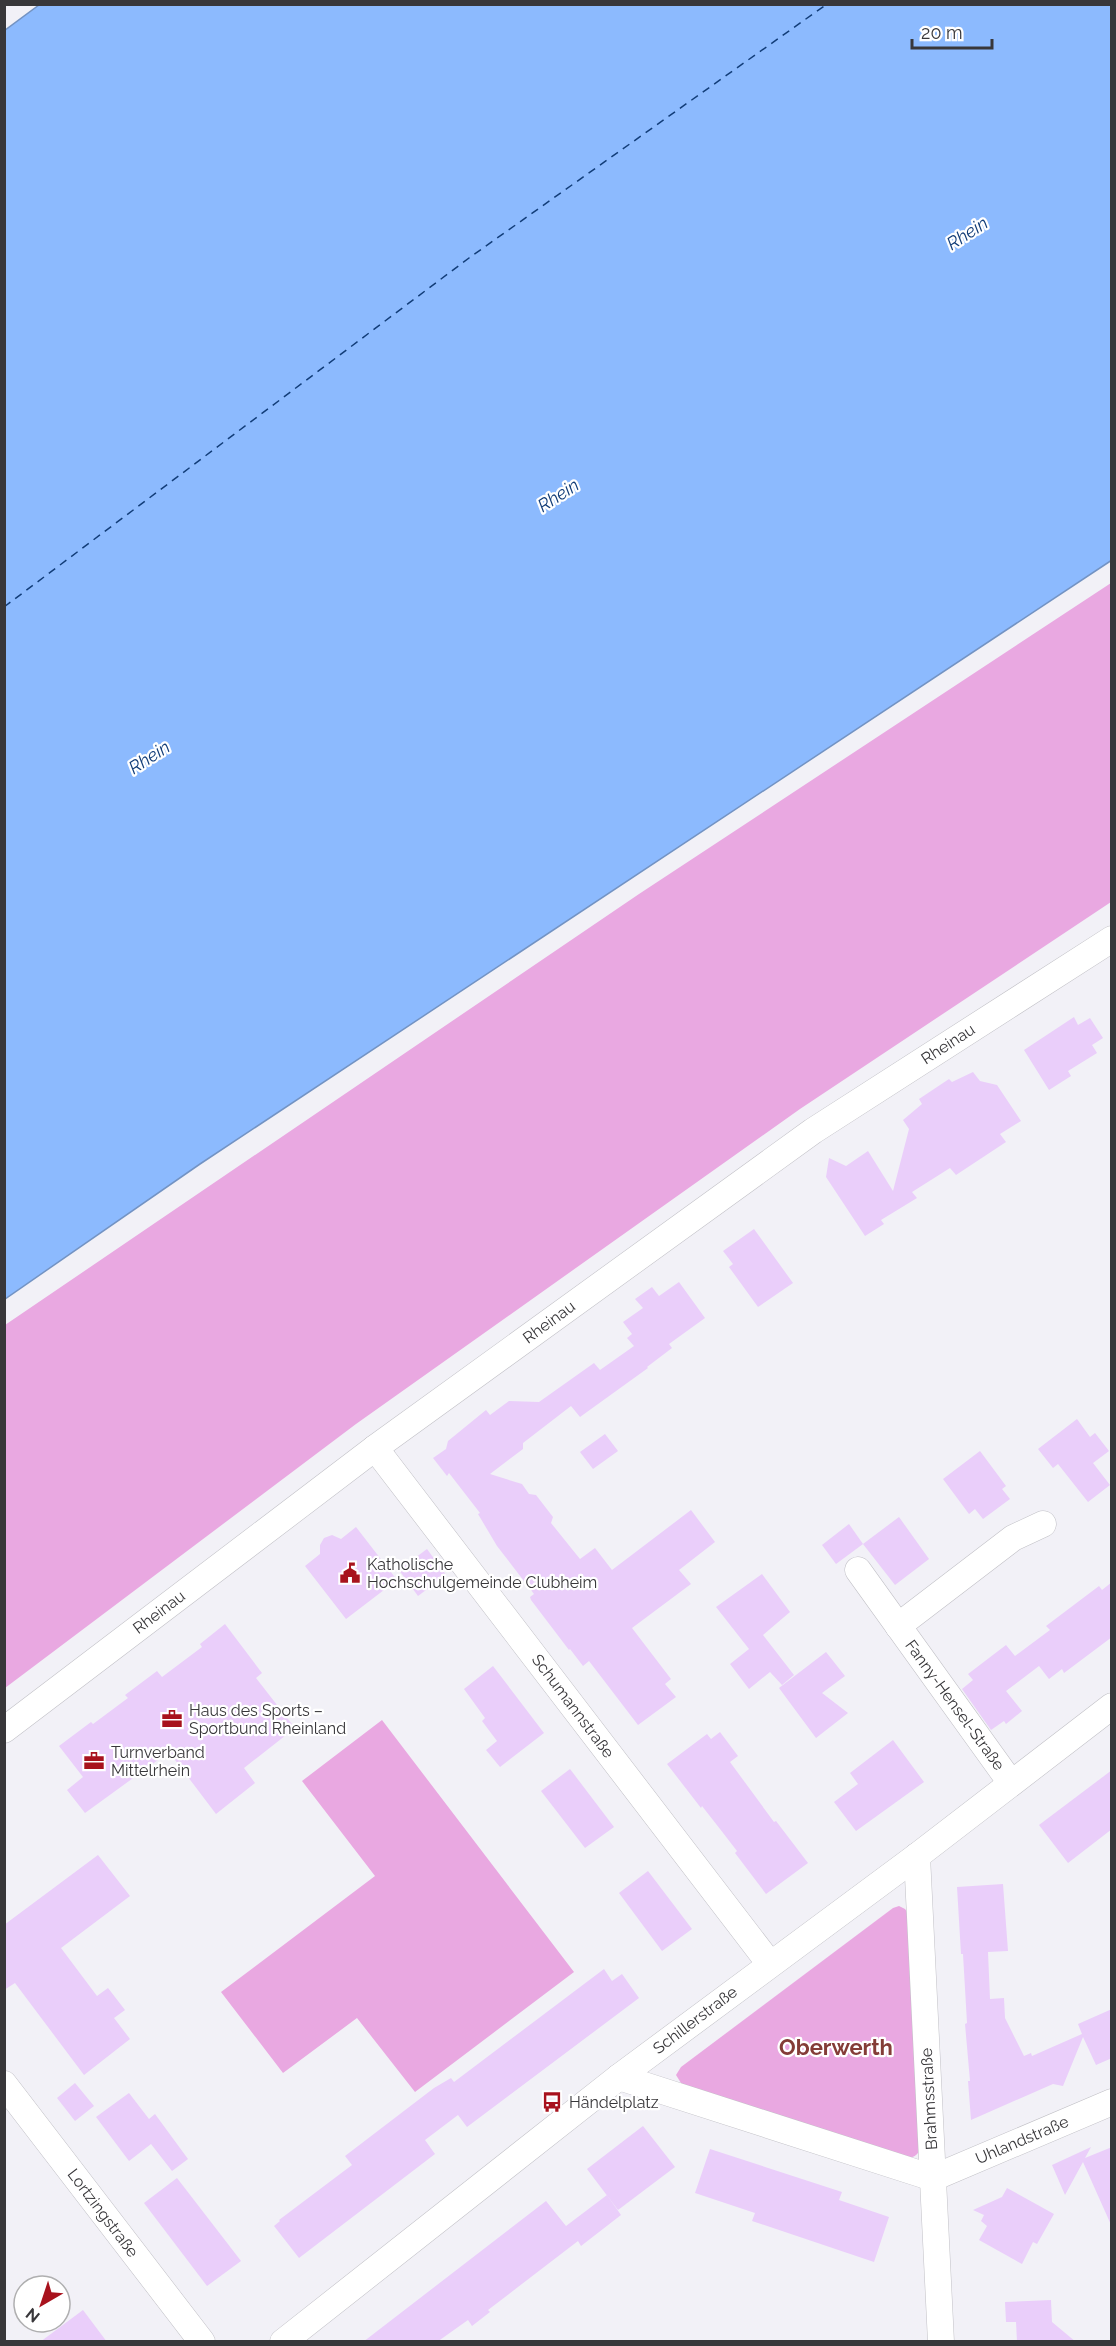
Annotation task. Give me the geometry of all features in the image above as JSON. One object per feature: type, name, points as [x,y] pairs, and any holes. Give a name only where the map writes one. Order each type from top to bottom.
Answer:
[{"type":"street","name":"Rheinau","points":[[4,1730],[375,1448],[813,1131],[1112,939]]},
{"type":"street","name":"Schumannstraße","points":[[375,1448],[770,1964]]},
{"type":"street","name":"Fanny-Hensel-Straße","points":[[898,1626],[1013,1538],[1043,1524]]},
{"type":"street","name":"Fanny-Hensel-Straße","points":[[858,1570],[1011,1783]]},
{"type":"street","name":"Schillerstraße","points":[[283,2342],[619,2077],[917,1856],[1112,1706]]},
{"type":"street","name":"Brahmsstraße","points":[[917,1856],[941,2342]]},
{"type":"street","points":[[619,2077],[933,2178]]},
{"type":"street","name":"Lortzingstraße","points":[[4,2084],[202,2342]]},
{"type":"street","name":"Uhlandstraße","points":[[933,2178],[1112,2102]]},
{"type":"shaded area","points":[[1111,583],[1111,902],[800,1109],[356,1424],[5,1688],[5,1325],[639,894]]},
{"type":"shaded area","points":[[382,1720],[574,1972],[415,2092],[357,2018],[283,2073],[221,1992],[375,1876],[302,1781]]},
{"type":"shaded area","points":[[899,1906],[908,1913],[922,2146],[917,2154],[903,2159],[690,2089],[681,2083],[676,2075],[681,2067],[893,1908]]},
{"type":"water","name":"Rhein","points":[[39,5],[1111,5],[1112,560],[200,1164],[5,1299],[4,31]]},
{"type":"building","points":[[1074,1017],[1078,1025],[1090,1018],[1103,1038],[1092,1045],[1097,1053],[1068,1071],[1071,1076],[1049,1090],[1024,1050]]},
{"type":"building","points":[[973,1072],[980,1081],[997,1085],[1021,1121],[1000,1134],[1006,1142],[956,1175],[950,1168],[912,1192],[917,1198],[881,1220],[884,1224],[865,1236],[826,1177],[829,1158],[846,1166],[868,1151],[893,1191],[909,1129],[903,1120],[922,1104],[919,1099],[949,1079],[952,1082]]},
{"type":"building","points":[[754,1229],[793,1283],[758,1307],[729,1267],[733,1264],[723,1251]]},
{"type":"building","points":[[679,1282],[705,1318],[669,1344],[672,1348],[648,1368],[580,1417],[571,1406],[523,1443],[523,1449],[490,1474],[522,1484],[529,1494],[536,1495],[553,1517],[551,1523],[580,1559],[595,1548],[612,1570],[691,1510],[715,1542],[679,1570],[691,1584],[632,1628],[671,1679],[665,1684],[676,1697],[638,1725],[589,1661],[583,1666],[569,1650],[531,1600],[530,1597],[534,1594],[497,1546],[478,1514],[480,1513],[449,1473],[447,1476],[433,1458],[446,1449],[448,1441],[486,1410],[490,1415],[509,1401],[539,1402],[594,1363],[600,1370],[634,1346],[627,1338],[632,1334],[623,1322],[643,1308],[635,1299],[652,1287],[659,1296]]},
{"type":"building","points":[[1077,1419],[1090,1437],[1095,1433],[1109,1451],[1093,1463],[1110,1485],[1088,1502],[1058,1464],[1053,1468],[1038,1449]]},
{"type":"building","points":[[605,1434],[618,1451],[593,1469],[580,1452]]},
{"type":"building","points":[[980,1451],[1006,1486],[1002,1489],[1010,1499],[983,1519],[975,1509],[969,1514],[943,1479]]},
{"type":"building","points":[[899,1517],[929,1559],[895,1585],[863,1544]]},
{"type":"building","points":[[849,1524],[863,1544],[836,1564],[822,1545]]},
{"type":"building","name":"Katholische Hochschulgemeinde Clubheim","points":[[356,1527],[397,1580],[346,1619],[305,1566],[320,1554],[320,1545],[324,1538],[332,1535],[341,1539]]},
{"type":"building","points":[[427,1549],[446,1575],[418,1596],[399,1570]]},
{"type":"building","points":[[762,1574],[790,1612],[763,1635],[794,1675],[782,1685],[770,1672],[749,1689],[730,1664],[749,1649],[716,1607]]},
{"type":"building","points":[[1112,1582],[1112,1637],[1064,1673],[1062,1669],[1049,1679],[1039,1666],[1006,1691],[1022,1711],[1006,1724],[1004,1721],[991,1730],[962,1689],[973,1680],[968,1674],[1006,1645],[1015,1656],[1050,1630],[1046,1626],[1099,1586],[1102,1590]]},
{"type":"building","points":[[225,1624],[262,1673],[256,1678],[295,1728],[244,1768],[255,1783],[216,1814],[169,1752],[85,1813],[67,1790],[83,1777],[59,1746],[128,1698],[125,1695],[157,1671],[162,1677],[202,1647],[200,1644]]},
{"type":"building","points":[[826,1652],[845,1676],[822,1693],[848,1713],[816,1738],[779,1688]]},
{"type":"building","points":[[493,1666],[544,1733],[500,1767],[486,1750],[497,1741],[482,1721],[485,1718],[464,1689]]},
{"type":"building","points":[[720,1732],[738,1756],[730,1762],[774,1822],[776,1821],[808,1863],[766,1894],[735,1853],[737,1851],[667,1764],[707,1734],[711,1739]]},
{"type":"building","points":[[893,1740],[924,1782],[856,1831],[834,1802],[858,1784],[850,1773]]},
{"type":"building","points":[[570,1769],[614,1827],[585,1848],[541,1791]]},
{"type":"building","points":[[1112,1770],[1112,1829],[1068,1863],[1039,1825]]},
{"type":"building","points":[[98,1855],[130,1896],[61,1948],[97,1996],[108,1988],[125,2010],[114,2018],[130,2039],[84,2075],[15,1983],[4,1990],[4,1925]]},
{"type":"building","points":[[648,1871],[692,1929],[662,1951],[619,1893]]},
{"type":"building","points":[[1003,1884],[1008,1951],[988,1952],[990,1999],[1004,1998],[1005,2018],[1024,2056],[1031,2053],[1032,2056],[1082,2034],[1078,2024],[1112,2009],[1112,2058],[1096,2065],[1083,2037],[1063,2086],[1053,2084],[971,2120],[963,1954],[961,1954],[957,1887]]},
{"type":"building","points":[[604,1969],[612,1981],[622,1974],[639,1998],[467,2127],[458,2115],[425,2140],[435,2154],[299,2258],[274,2226],[352,2165],[345,2156],[434,2088],[451,2078],[454,2082]]},
{"type":"building","points":[[75,2083],[94,2106],[75,2121],[57,2098]]},
{"type":"building","points":[[129,2093],[149,2119],[155,2114],[188,2159],[172,2171],[151,2144],[129,2161],[96,2117]]},
{"type":"building","points":[[643,2126],[675,2167],[618,2210],[587,2169]]},
{"type":"building","points":[[1091,2147],[1085,2158],[1112,2147],[1112,2227],[1083,2162],[1065,2195],[1052,2165]]},
{"type":"building","points":[[710,2149],[842,2192],[839,2200],[889,2217],[874,2262],[752,2221],[755,2213],[695,2193]]},
{"type":"building","points":[[177,2178],[241,2261],[207,2286],[144,2203]]},
{"type":"building","points":[[1007,2188],[1054,2214],[1037,2244],[1033,2242],[1022,2264],[979,2240],[987,2226],[981,2221],[984,2215],[973,2210],[1002,2197]]},
{"type":"building","points":[[607,2195],[621,2215],[581,2246],[578,2241],[488,2310],[490,2312],[472,2326],[468,2320],[437,2342],[363,2342],[546,2201],[566,2226]]},
{"type":"building","points":[[1051,2300],[1052,2322],[1076,2342],[1017,2342],[1016,2322],[1006,2322],[1005,2302]]},
{"type":"building","points":[[83,2310],[107,2342],[40,2342],[51,2334],[72,2334],[72,2318]]},
{"type":"ferry route","points":[[4,607],[469,258],[827,4]]},
{"type":"place","name":"Katholische Hochschulgemeinde Clubheim","points":[[350,1573]]},
{"type":"place","name":"Haus des Sports – Sportbund Rheinland","points":[[172,1719]]},
{"type":"place","name":"Turnverband Mittelrhein","points":[[94,1761]]},
{"type":"place","name":"Händelplatz","points":[[552,2102]]},
{"type":"district","name":"Oberwerth","points":[[836,2047]]}]
